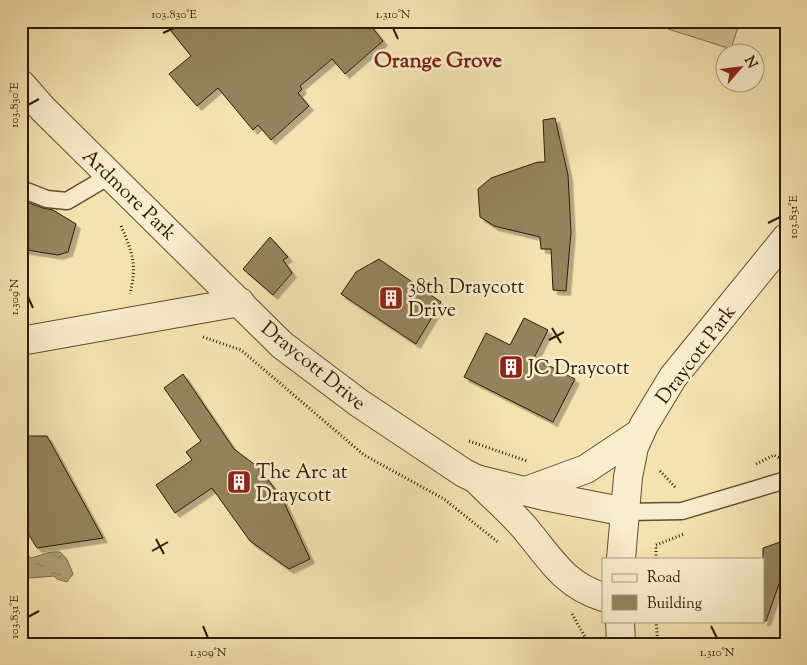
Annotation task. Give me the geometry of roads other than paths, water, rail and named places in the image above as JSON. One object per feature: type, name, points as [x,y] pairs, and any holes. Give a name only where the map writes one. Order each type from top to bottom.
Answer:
[{"type":"street","name":"Ardmore Park","points":[[21,84],[102,180],[240,302]]},
{"type":"street","name":"Draycott Park","points":[[626,512],[628,477],[634,447],[640,433],[673,377],[786,238]]},
{"type":"street","points":[[21,341],[240,302]]},
{"type":"street","name":"Draycott Drive","points":[[240,302],[282,345],[359,403],[464,473],[476,479],[544,496],[626,512]]},
{"type":"street","points":[[526,491],[586,469],[640,433]]},
{"type":"street","name":"Draycott Drive","points":[[476,479],[528,531],[555,567],[568,580],[588,593],[602,597]]},
{"type":"street","points":[[621,558],[626,512]]},
{"type":"street","points":[[620,622],[622,644]]},
{"type":"lane","points":[[21,187],[24,190],[48,199],[67,201],[102,180]]},
{"type":"lane","points":[[626,512],[682,511],[786,480]]},
{"type":"water","points":[[21,545],[25,553],[31,558],[60,552],[67,559],[73,574],[67,582],[54,576],[21,577]]},
{"type":"place","name":"38th Draycott Drive","points":[[391,298]]},
{"type":"place","name":"JC Draycott","points":[[511,367]]},
{"type":"place","name":"The Arc at Draycott","points":[[239,482]]},
{"type":"district","name":"Orange Grove","points":[[438,60]]}]
